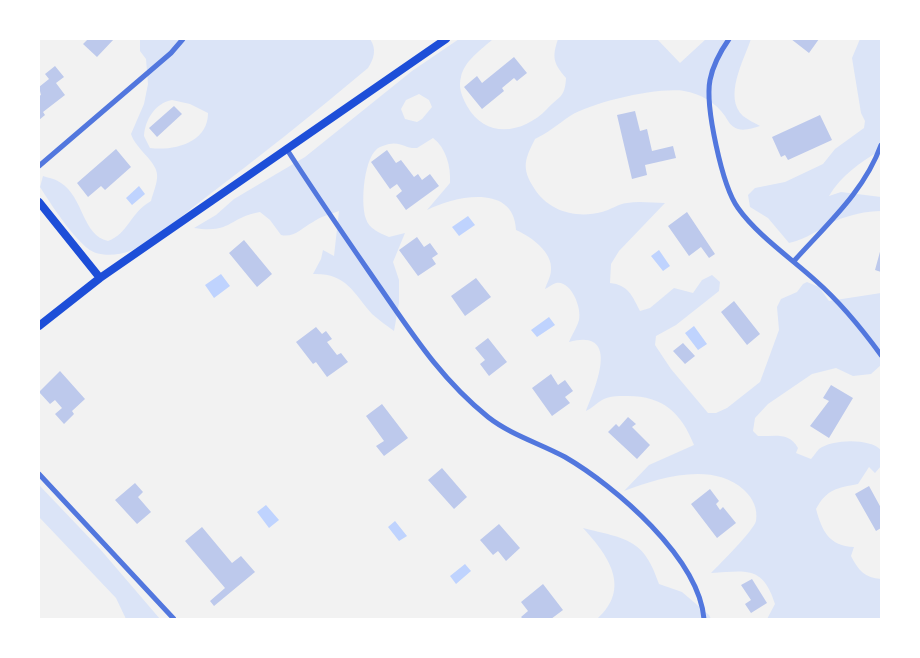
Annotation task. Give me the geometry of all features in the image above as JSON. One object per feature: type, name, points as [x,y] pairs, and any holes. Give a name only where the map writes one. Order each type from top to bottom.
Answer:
[{"type":"main road","points":[[39,326],[100,278],[446,39]]},
{"type":"main road","points":[[39,202],[100,278]]},
{"type":"street","points":[[39,166],[171,53],[183,39]]},
{"type":"street","points":[[729,39],[719,53],[710,82],[710,104],[723,175],[728,190],[739,210],[841,305],[881,355]]},
{"type":"street","points":[[794,260],[857,192],[874,166],[881,145]]},
{"type":"street","points":[[286,148],[327,213],[407,329],[463,396],[517,436],[562,456],[596,476],[618,493],[675,554],[689,574],[699,596],[704,619]]},
{"type":"street","points":[[39,474],[174,619]]},
{"type":"shaded area","points":[[140,39],[370,39],[374,50],[372,61],[368,68],[285,136],[158,235],[140,247],[126,252],[113,255],[100,254],[81,243],[40,187],[43,176],[61,183],[69,190],[93,232],[108,241],[115,238],[138,212],[151,201],[157,180],[156,169],[131,134],[144,104],[148,84],[146,59],[140,51]],"holes":[[[172,100],[190,104],[208,113],[202,132],[188,143],[179,146],[159,149],[150,148],[144,136],[146,124],[156,108]]]},
{"type":"shaded area","points":[[459,39],[493,39],[474,56],[463,71],[460,81],[462,96],[475,117],[484,124],[495,128],[517,128],[538,117],[563,93],[566,78],[558,68],[554,55],[558,39],[657,39],[680,63],[706,39],[751,39],[737,78],[735,99],[737,108],[743,116],[760,126],[741,130],[736,128],[730,124],[721,111],[712,103],[690,92],[672,90],[642,93],[609,101],[580,111],[535,139],[527,158],[527,175],[534,188],[547,202],[555,208],[573,214],[592,214],[632,202],[665,203],[619,251],[611,264],[610,283],[621,286],[629,292],[640,311],[650,308],[674,288],[693,293],[702,280],[712,275],[720,282],[719,291],[676,325],[656,336],[655,345],[671,369],[708,413],[716,413],[727,408],[760,382],[779,330],[777,307],[781,299],[797,292],[807,282],[819,287],[829,301],[881,293],[881,365],[871,374],[853,376],[836,368],[812,374],[768,404],[755,418],[753,431],[758,436],[780,436],[790,439],[798,448],[796,453],[811,459],[819,449],[833,443],[851,441],[868,443],[881,450],[881,466],[875,473],[869,467],[858,484],[833,490],[824,497],[816,509],[821,524],[828,536],[838,544],[854,547],[851,556],[859,569],[866,575],[881,579],[881,619],[767,619],[775,604],[765,582],[759,577],[752,573],[743,572],[711,573],[743,539],[756,521],[756,512],[752,500],[744,490],[731,481],[717,476],[685,475],[653,481],[624,491],[649,465],[694,445],[689,433],[676,415],[660,402],[638,396],[610,397],[586,411],[599,374],[600,351],[595,343],[585,340],[569,342],[579,320],[579,309],[571,290],[561,283],[556,283],[545,289],[550,277],[551,263],[540,246],[528,236],[516,230],[513,215],[505,205],[494,199],[481,197],[452,201],[427,210],[450,183],[450,170],[447,158],[438,142],[433,138],[417,148],[397,144],[387,144],[380,147],[370,159],[367,169],[363,202],[367,222],[375,230],[389,237],[405,233],[393,262],[399,280],[399,303],[394,331],[372,314],[354,291],[341,280],[313,274],[321,259],[323,250],[334,256],[339,211],[319,219],[298,232],[286,236],[281,235],[270,220],[260,212],[242,217],[216,229],[194,228],[216,215],[234,199],[305,157],[412,71]],"holes":[[[419,94],[429,100],[432,107],[422,119],[417,122],[405,119],[401,109],[406,100]]]},
{"type":"shaded area","points":[[860,39],[881,39],[881,150],[845,175],[829,196],[841,192],[881,197],[881,211],[852,215],[840,219],[789,243],[768,218],[750,207],[748,195],[755,188],[785,182],[823,164],[835,149],[864,128],[865,121],[861,113],[852,58]]},
{"type":"shaded area","points":[[39,485],[100,549],[160,619],[126,619],[116,598],[39,517]]},
{"type":"shaded area","points":[[583,528],[622,538],[632,543],[647,557],[659,584],[682,592],[709,615],[711,619],[597,619],[613,596],[615,584],[608,560]]},
{"type":"water","points":[[139,186],[145,194],[132,205],[126,198]]},
{"type":"water","points":[[468,216],[475,225],[459,236],[452,227]]},
{"type":"water","points":[[659,250],[670,266],[663,271],[651,256]]},
{"type":"water","points":[[221,274],[230,286],[214,298],[205,285]]},
{"type":"water","points":[[549,317],[555,325],[537,337],[531,330]]},
{"type":"water","points":[[694,326],[707,344],[698,350],[685,333]]},
{"type":"water","points":[[266,505],[279,520],[269,528],[257,512]]},
{"type":"water","points":[[395,521],[407,536],[399,541],[388,527]]},
{"type":"water","points":[[465,564],[471,571],[456,584],[450,576]]},
{"type":"building","points":[[88,39],[114,39],[97,57],[83,44]]},
{"type":"building","points":[[791,39],[819,39],[809,53]]},
{"type":"building","points":[[514,57],[527,73],[517,81],[514,78],[502,88],[504,91],[482,109],[464,87],[477,76],[482,83]]},
{"type":"building","points":[[55,66],[64,77],[56,83],[65,95],[43,112],[45,115],[39,120],[39,96],[41,95],[39,87],[49,79],[45,74]]},
{"type":"building","points":[[174,106],[182,114],[157,137],[149,128]]},
{"type":"building","points":[[635,111],[640,131],[647,129],[652,151],[673,146],[676,158],[645,165],[647,175],[632,179],[617,115]]},
{"type":"building","points":[[820,115],[832,140],[788,160],[785,155],[781,157],[772,137]]},
{"type":"building","points":[[116,149],[131,167],[105,190],[101,186],[88,197],[77,183]]},
{"type":"building","points":[[387,150],[396,163],[401,160],[414,177],[418,174],[422,180],[430,174],[439,186],[406,210],[396,196],[402,191],[397,184],[390,189],[371,162]]},
{"type":"building","points":[[687,212],[715,254],[709,258],[701,247],[689,256],[668,226]]},
{"type":"building","points":[[417,237],[424,247],[430,243],[438,254],[432,258],[436,264],[418,276],[399,250]]},
{"type":"building","points":[[244,240],[272,274],[257,287],[229,253]]},
{"type":"building","points":[[881,248],[881,272],[875,270]]},
{"type":"building","points":[[476,278],[491,297],[465,316],[451,296]]},
{"type":"building","points":[[734,301],[760,334],[747,345],[721,312]]},
{"type":"building","points":[[316,327],[322,334],[326,331],[332,339],[327,342],[337,355],[341,353],[348,362],[327,377],[316,362],[313,364],[296,342]]},
{"type":"building","points":[[488,338],[507,362],[489,376],[480,364],[485,360],[475,348]]},
{"type":"building","points":[[683,343],[695,356],[685,364],[673,351]]},
{"type":"building","points":[[60,371],[85,399],[72,411],[74,414],[64,424],[55,414],[62,408],[55,400],[50,404],[39,392]]},
{"type":"building","points":[[551,374],[558,385],[565,380],[573,391],[565,397],[570,403],[552,416],[532,388]]},
{"type":"building","points":[[831,385],[853,398],[829,438],[810,426],[829,401],[823,398]]},
{"type":"building","points":[[382,404],[408,438],[384,456],[376,446],[384,441],[366,416]]},
{"type":"building","points":[[628,417],[636,424],[632,427],[650,445],[637,459],[608,432],[616,424],[619,427]]},
{"type":"building","points":[[442,468],[467,497],[454,509],[428,480]]},
{"type":"building","points":[[135,483],[143,492],[138,497],[151,512],[137,524],[115,500]]},
{"type":"building","points":[[869,486],[881,508],[881,528],[876,531],[855,494]]},
{"type":"building","points":[[710,489],[719,501],[716,504],[720,510],[723,507],[736,523],[717,538],[691,504]]},
{"type":"building","points":[[499,524],[520,548],[506,561],[498,551],[493,555],[480,540]]},
{"type":"building","points":[[202,527],[232,563],[241,556],[255,572],[214,606],[210,601],[225,588],[185,541]]},
{"type":"building","points":[[752,579],[767,603],[751,613],[745,604],[751,600],[741,585]]},
{"type":"building","points":[[543,584],[563,610],[551,619],[523,619],[521,617],[528,611],[521,602]]}]
